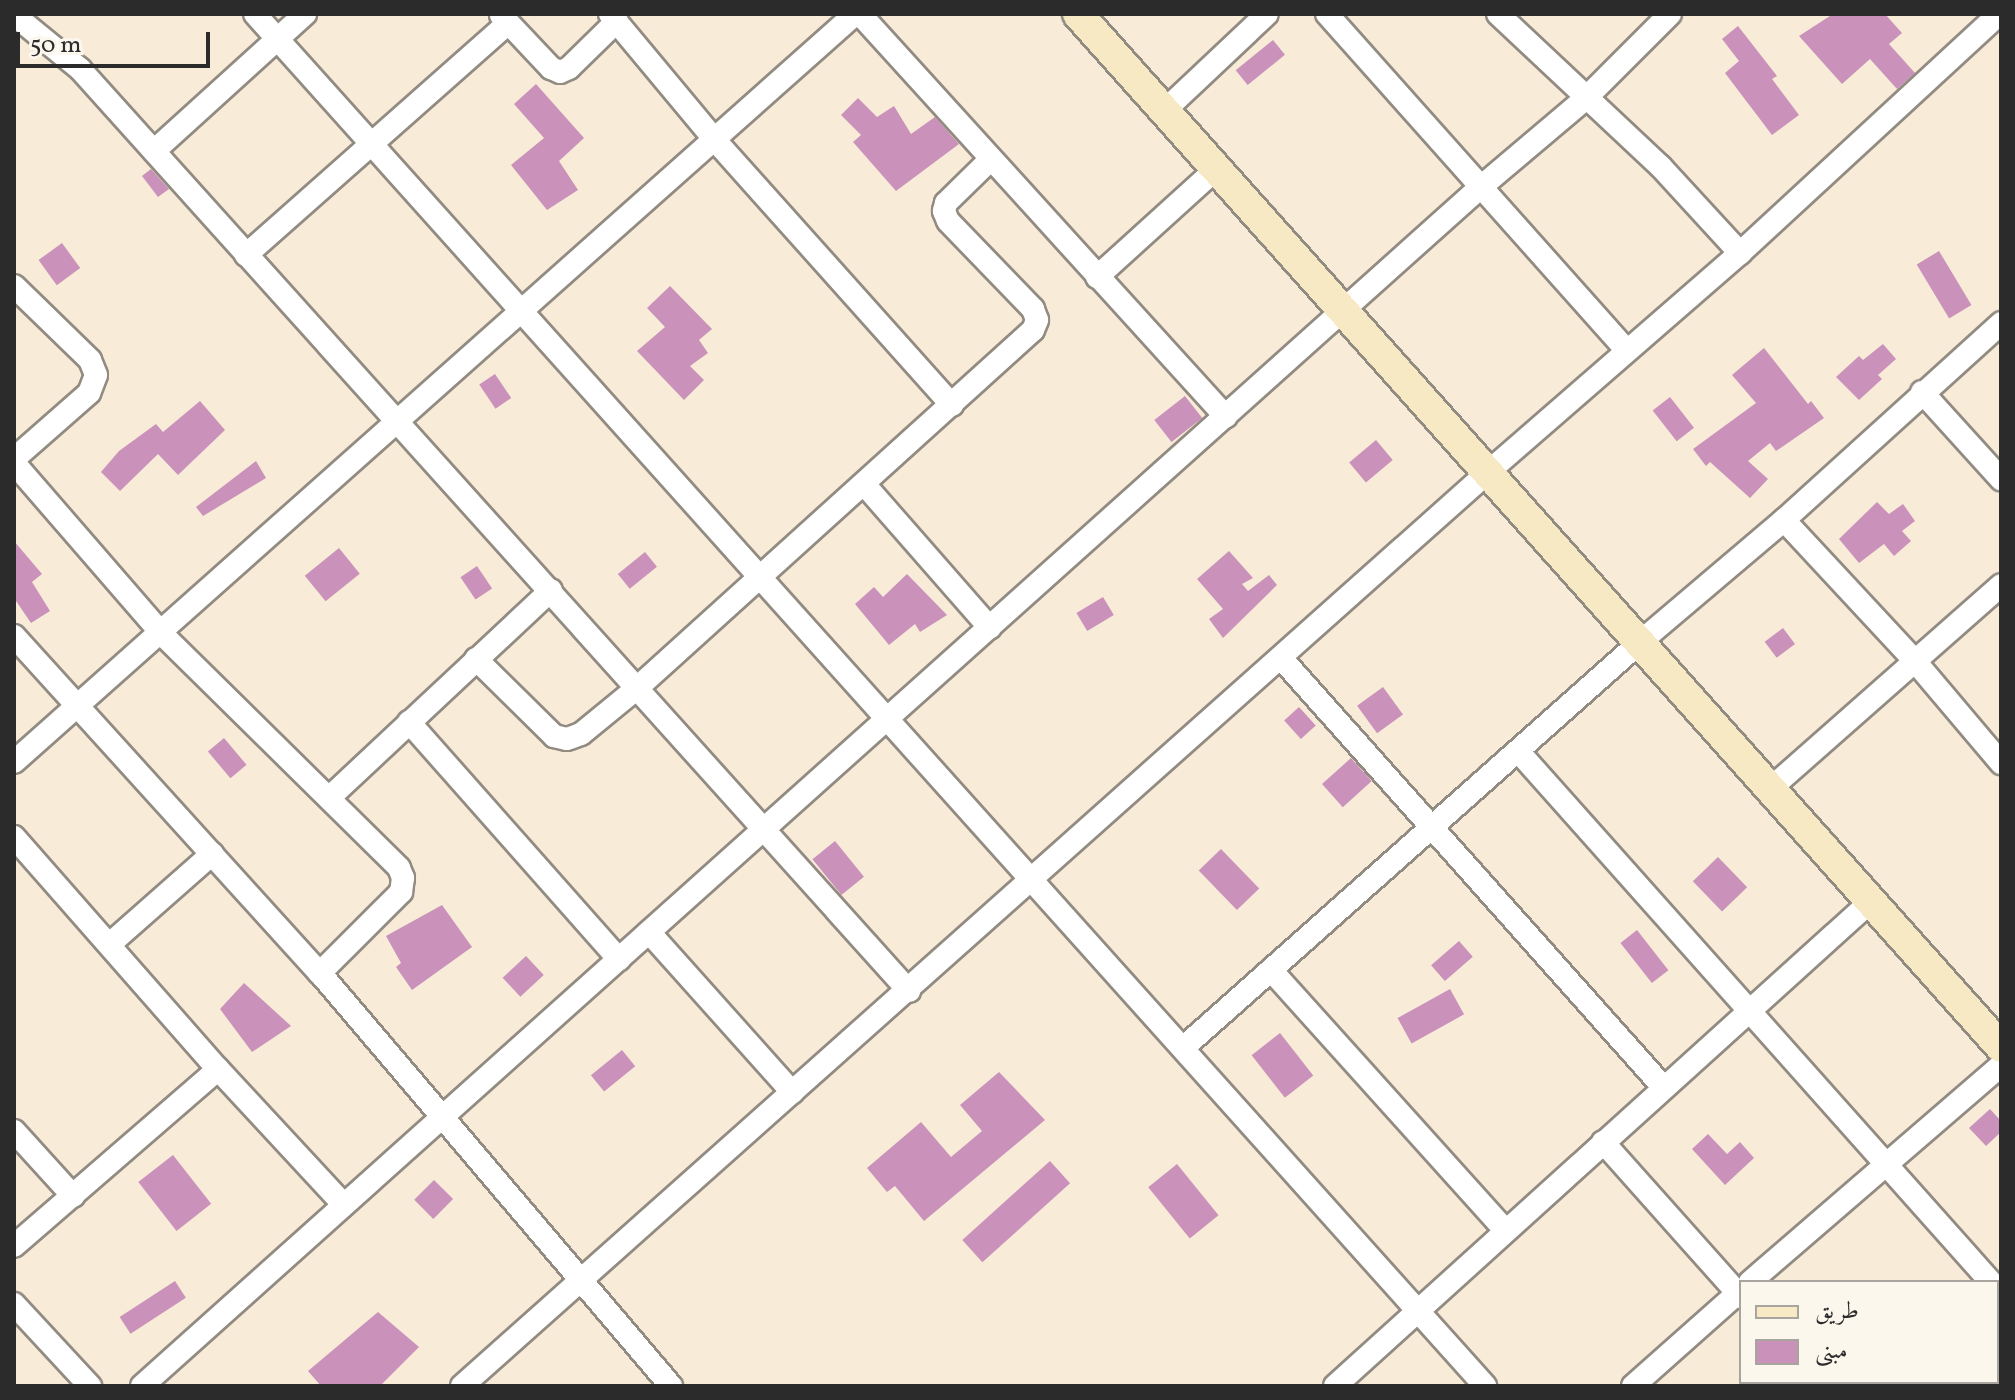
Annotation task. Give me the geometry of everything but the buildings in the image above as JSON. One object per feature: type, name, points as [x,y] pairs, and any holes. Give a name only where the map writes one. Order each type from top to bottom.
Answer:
[{"type":"street","points":[[255,14],[279,37],[1485,1386]]},
{"type":"street","points":[[154,151],[305,14]]},
{"type":"street","points":[[14,762],[857,14],[1226,417]]},
{"type":"street","points":[[1078,14],[2001,1047]]},
{"type":"street","points":[[1164,111],[1267,14]]},
{"type":"street","points":[[1327,14],[1627,351]]},
{"type":"street","points":[[1498,14],[1585,99],[1661,167],[1740,253]]},
{"type":"street","points":[[142,1386],[1482,186],[1585,99],[1670,14]]},
{"type":"street","points":[[14,15],[80,69],[909,991]]},
{"type":"street","points":[[246,255],[373,143],[504,19],[551,68],[560,72],[569,68],[614,18],[714,139],[952,405]]},
{"type":"street","points":[[462,1386],[1996,24]]},
{"type":"street","points":[[476,659],[554,736],[567,739],[581,734],[636,689],[1033,330],[1037,320],[1033,309],[948,221],[944,211],[946,203],[991,159]]},
{"type":"street","points":[[1097,277],[1216,169]]},
{"type":"street","points":[[14,286],[90,360],[96,375],[89,393],[14,461],[161,633],[399,868],[403,878],[401,892],[320,973]]},
{"type":"street","points":[[1183,1048],[1639,643],[1784,520],[2001,323]]},
{"type":"street","points":[[1922,392],[2001,479]]},
{"type":"street","points":[[864,484],[990,628]]},
{"type":"street","points":[[1784,520],[1914,660],[2001,763]]},
{"type":"street","points":[[1770,789],[2001,585]]},
{"type":"street","points":[[329,798],[551,590]]},
{"type":"street","points":[[14,636],[320,973],[583,1278],[671,1386]]},
{"type":"street","points":[[1281,658],[1664,1088]]},
{"type":"street","points":[[409,722],[619,959]]},
{"type":"street","points":[[1518,751],[1989,1280]]},
{"type":"street","points":[[14,837],[111,943],[218,1069],[344,1205]]},
{"type":"street","points":[[111,943],[212,854]]},
{"type":"street","points":[[1335,1386],[1416,1309],[1870,902]]},
{"type":"street","points":[[649,932],[792,1092]]},
{"type":"street","points":[[1271,970],[1505,1230]]},
{"type":"street","points":[[1754,1280],[2001,1065]]},
{"type":"street","points":[[14,1246],[218,1069]]},
{"type":"street","points":[[14,1131],[73,1196]]},
{"type":"street","points":[[1603,1142],[1739,1287]]},
{"type":"street","points":[[1633,1386],[1739,1293]]},
{"type":"street","points":[[14,1304],[90,1386]]}]
